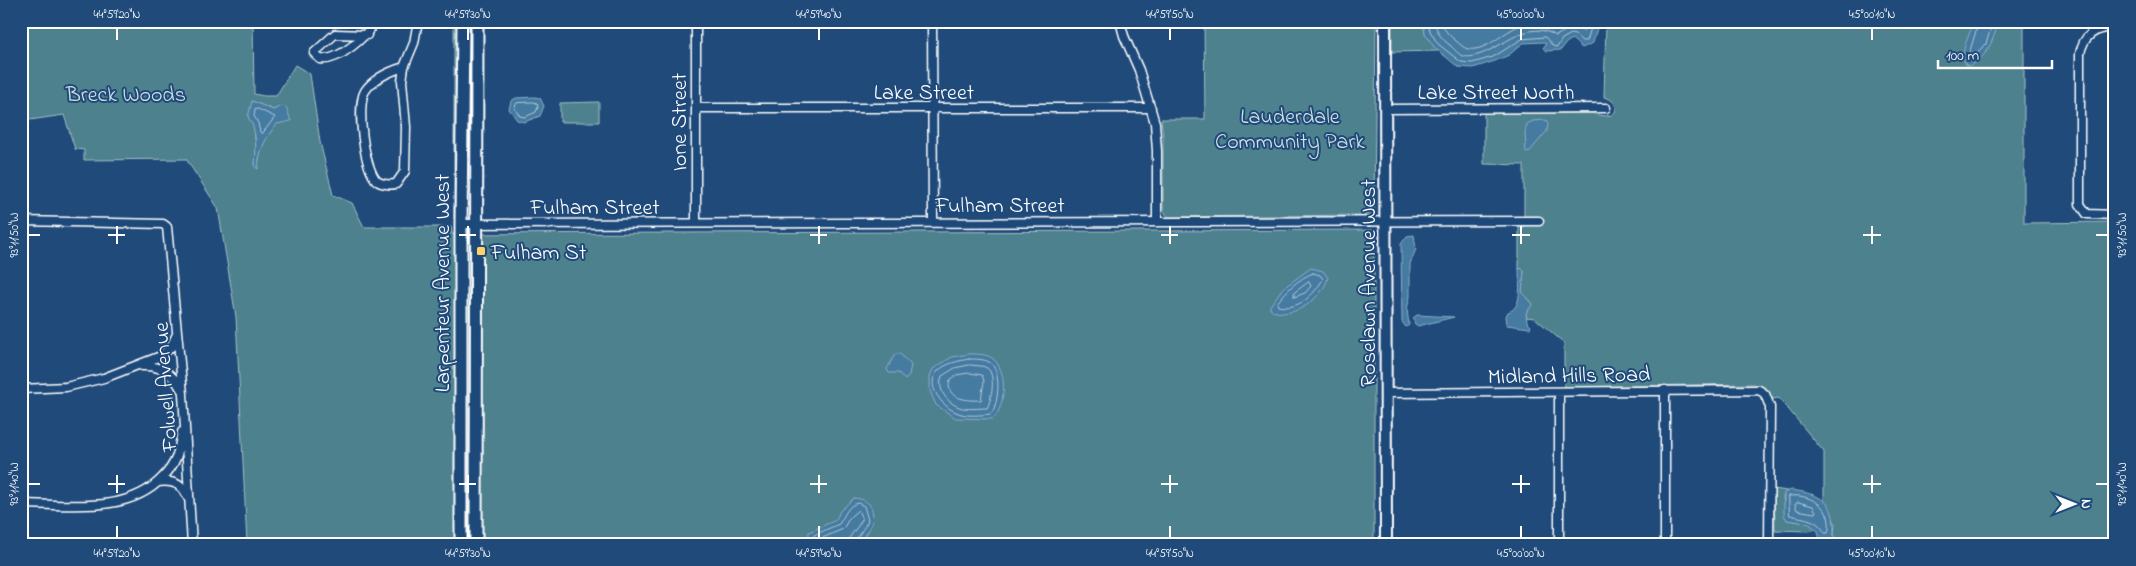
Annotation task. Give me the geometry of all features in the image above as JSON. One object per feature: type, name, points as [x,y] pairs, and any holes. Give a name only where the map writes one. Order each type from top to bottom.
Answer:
[{"type":"main road","name":"Larpenteur Avenue West","points":[[461,545],[463,21]]},
{"type":"main road","name":"Larpenteur Avenue West","points":[[476,545],[477,21]]},
{"type":"street","points":[[367,35],[335,34],[314,53],[320,59],[332,59],[367,35],[376,21]]},
{"type":"street","points":[[404,67],[390,72],[368,87],[362,97],[362,124],[366,155],[373,175],[380,183],[385,184],[396,184],[405,171],[406,127],[402,81],[404,67],[414,43],[418,21]]},
{"type":"street","name":"Ione Street","points":[[696,21],[696,222]]},
{"type":"street","points":[[932,21],[932,222]]},
{"type":"street","points":[[1120,21],[1151,108],[1156,136],[1157,222]]},
{"type":"street","name":"Roselawn Avenue West","points":[[1385,21],[1386,545]]},
{"type":"street","points":[[2115,27],[2106,27],[2092,32],[2082,45],[2080,54],[2080,204],[2085,213],[2115,215]]},
{"type":"street","name":"Lake Street","points":[[696,108],[1151,108]]},
{"type":"street","name":"Lake Street North","points":[[1385,109],[1606,108]]},
{"type":"street","name":"Folwell Avenue","points":[[21,221],[163,224],[167,227],[183,394],[192,545]]},
{"type":"street","name":"Fulham Street","points":[[461,224],[1539,221]]},
{"type":"street","points":[[21,389],[50,389],[85,383],[132,367],[166,353],[178,332]]},
{"type":"street","points":[[132,367],[149,366],[164,370],[177,382],[183,394]]},
{"type":"street","points":[[1665,390],[1665,545]]},
{"type":"street","name":"Midland Hills Road","points":[[1386,393],[1753,390],[1765,394],[1770,407],[1769,545]]},
{"type":"street","points":[[1559,393],[1559,545]]},
{"type":"street","points":[[21,504],[116,503],[142,494],[158,482],[176,459],[184,423]]},
{"type":"street","points":[[158,482],[166,481],[177,484],[184,490],[190,504]]},
{"type":"green space","name":"Breck Woods","points":[[21,21],[253,21],[254,94],[276,96],[295,65],[310,74],[320,142],[333,195],[352,203],[364,227],[451,227],[452,234],[1374,230],[1374,545],[247,545],[236,317],[218,208],[186,159],[84,160],[84,150],[75,149],[64,115],[30,120],[21,115]],"holes":[[[252,101],[273,110],[282,106],[290,120],[278,123],[270,131],[261,150],[258,168],[255,166],[256,151]]]},
{"type":"green space","points":[[454,21],[457,21],[455,220],[454,219]]},
{"type":"green space","name":"Lauderdale Community Park","points":[[1204,21],[1376,21],[1374,213],[1366,215],[1168,217],[1163,210],[1163,136],[1161,119],[1205,119]]},
{"type":"green space","points":[[1392,21],[1423,21],[1425,33],[1438,51],[1392,52]]},
{"type":"green space","points":[[1606,21],[2024,21],[2024,223],[2115,222],[2115,545],[1833,545],[1835,523],[1824,501],[1824,452],[1779,398],[1773,399],[1765,388],[1754,384],[1564,387],[1564,343],[1535,318],[1526,317],[1526,313],[1533,304],[1522,292],[1524,271],[1519,270],[1519,227],[1524,227],[1524,165],[1484,164],[1484,113],[1592,113],[1602,116],[1613,114],[1616,110],[1614,102],[1604,97]]},
{"type":"green space","points":[[599,102],[599,122],[560,122],[560,103]]},
{"type":"green space","points":[[1774,489],[1787,491],[1783,497],[1787,520],[1808,523],[1816,529],[1809,531],[1775,530]]},
{"type":"water","points":[[1423,21],[1599,21],[1593,43],[1582,48],[1572,39],[1561,50],[1546,51],[1543,48],[1546,44],[1544,42],[1523,43],[1509,55],[1473,68],[1458,67],[1434,47],[1425,33]]},
{"type":"water","points":[[1975,21],[1998,21],[1995,34],[1985,54],[1968,66],[1963,58],[1967,38]]},
{"type":"water","points":[[516,98],[540,98],[544,106],[540,116],[524,122],[517,120],[509,109],[511,101]]},
{"type":"water","points":[[252,101],[273,110],[282,106],[286,107],[291,121],[277,124],[269,134],[261,151],[258,169],[255,167],[255,134],[248,117]]},
{"type":"water","points":[[1546,120],[1548,123],[1547,131],[1530,151],[1526,152],[1525,132],[1527,124],[1533,121]]},
{"type":"water","points":[[1414,235],[1416,249],[1410,264],[1410,297],[1407,309],[1409,325],[1406,327],[1402,322],[1401,244],[1407,236]]},
{"type":"water","points":[[1311,268],[1323,271],[1328,278],[1325,286],[1313,300],[1305,306],[1287,313],[1270,309],[1270,306],[1282,289]]},
{"type":"water","points":[[1521,268],[1524,271],[1522,292],[1533,304],[1526,313],[1530,328],[1507,325],[1506,316],[1516,306],[1518,300],[1519,270]]},
{"type":"water","points":[[1417,315],[1454,317],[1418,326],[1413,318]]},
{"type":"water","points":[[895,354],[900,354],[911,365],[909,375],[905,380],[899,373],[889,373],[887,369]]},
{"type":"water","points":[[981,354],[992,358],[1001,370],[1003,397],[1001,406],[993,419],[956,418],[936,405],[930,391],[930,376],[933,369],[952,357]]},
{"type":"water","points":[[1791,490],[1815,495],[1828,505],[1834,521],[1833,545],[1821,545],[1818,531],[1808,523],[1787,520],[1784,515],[1784,493]]},
{"type":"water","points":[[854,498],[869,504],[872,511],[871,525],[862,540],[856,545],[808,545],[809,532],[836,520],[840,511]]},
{"type":"place","name":"Fulham St","points":[[481,251]]}]
